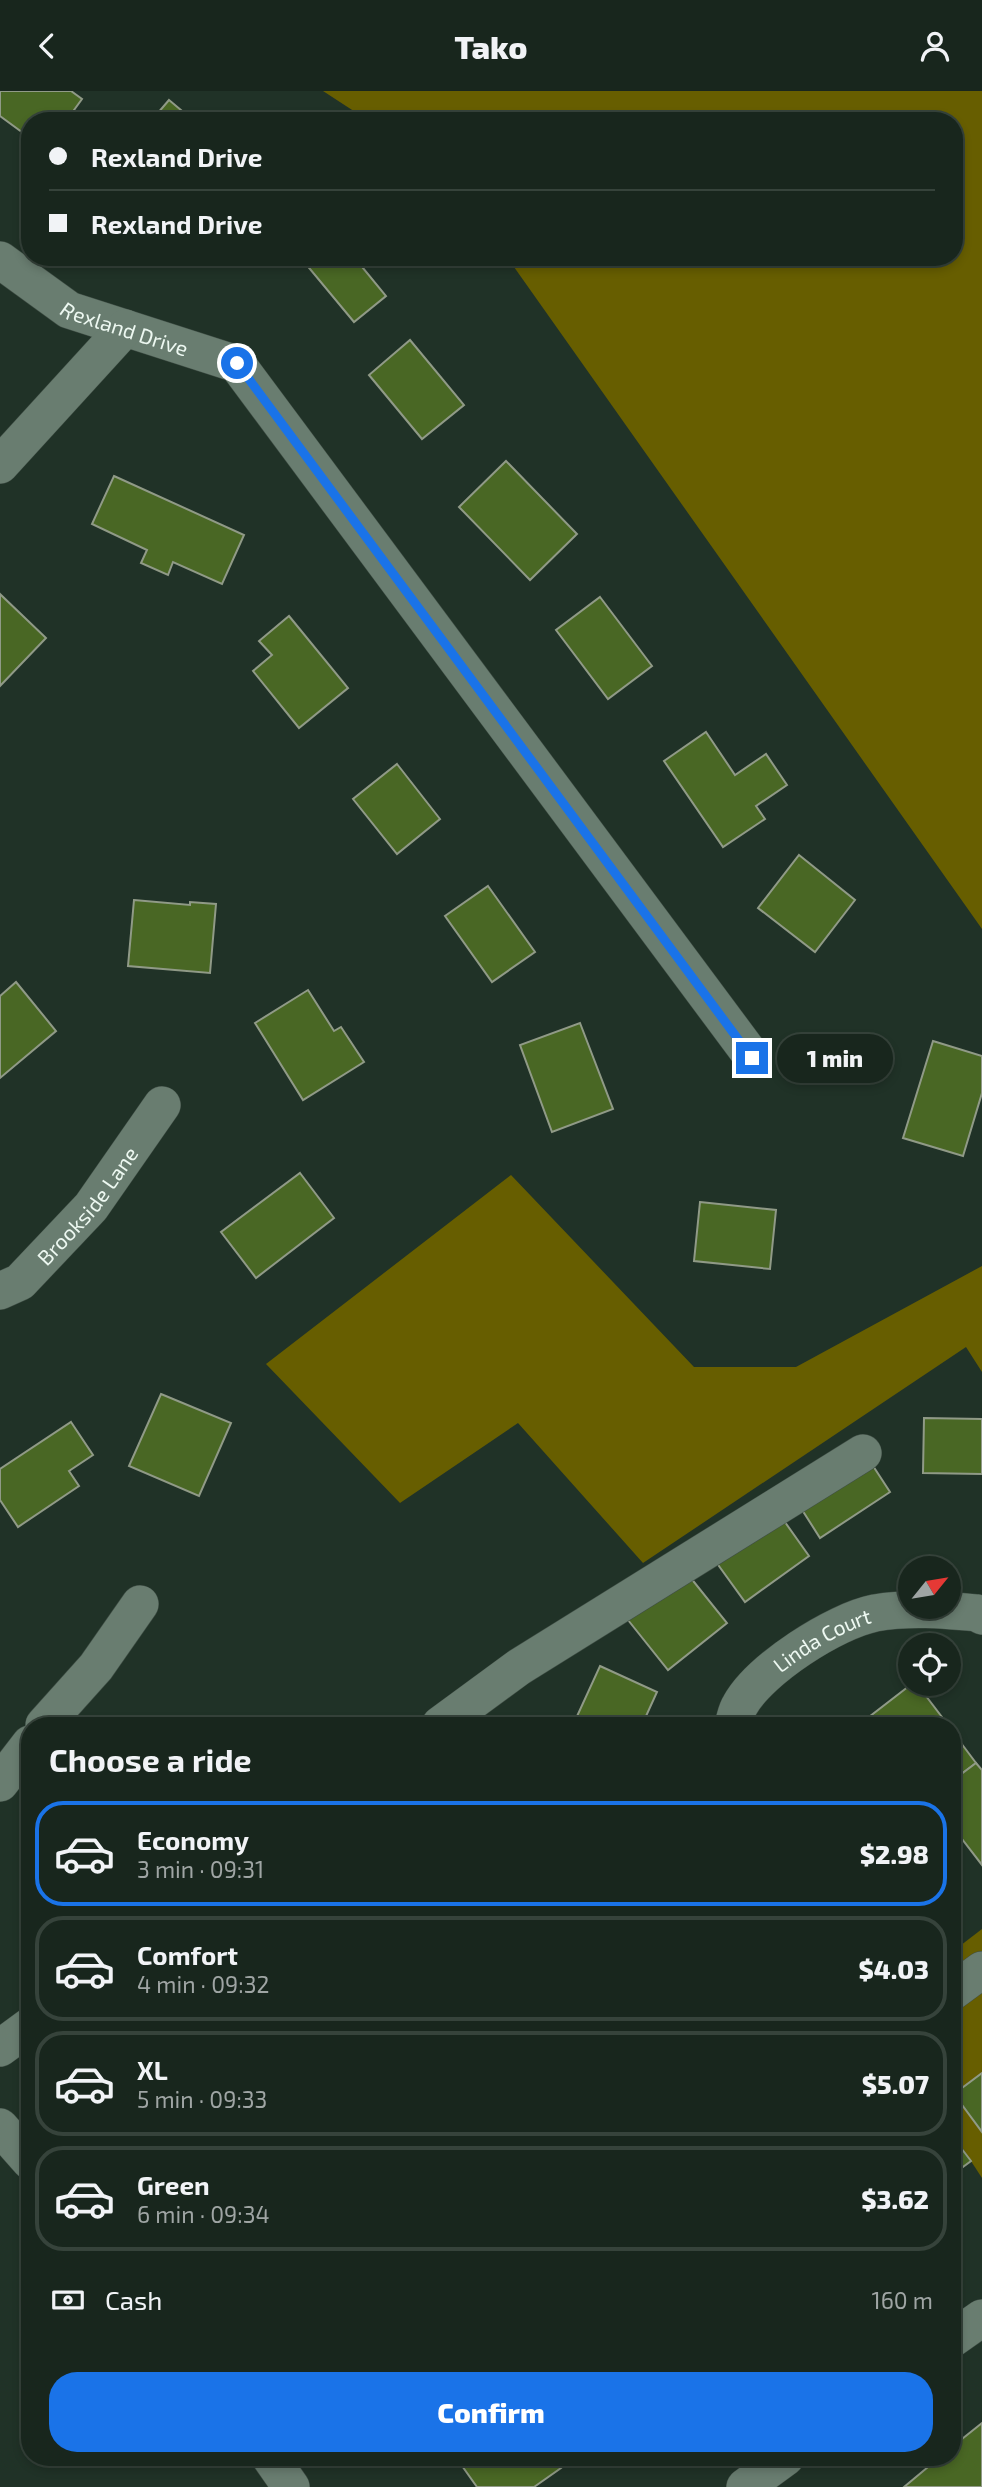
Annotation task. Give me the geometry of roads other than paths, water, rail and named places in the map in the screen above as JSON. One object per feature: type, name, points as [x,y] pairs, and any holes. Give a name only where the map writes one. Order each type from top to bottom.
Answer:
[{"type":"street","name":"Rexland Drive","points":[[0,261],[69,310],[237,363],[752,1058]]},
{"type":"street","points":[[0,465],[125,328]]},
{"type":"street","name":"Brookside Lane","points":[[0,1291],[20,1282],[91,1207],[162,1105]]},
{"type":"street","points":[[451,1717],[519,1667],[863,1453]]},
{"type":"street","points":[[51,1717],[96,1667],[140,1604]]},
{"type":"street","name":"Linda Court","points":[[736,1717],[740,1705],[768,1672],[836,1626],[874,1613],[921,1608],[977,1613],[982,1616]]},
{"type":"street","points":[[0,1783],[21,1756]]},
{"type":"street","points":[[961,1985],[982,1970]]},
{"type":"street","points":[[0,2048],[21,2033]]},
{"type":"street","points":[[0,2127],[21,2151]]},
{"type":"street","points":[[961,2333],[982,2318]]},
{"type":"street","points":[[277,2466],[292,2487]]},
{"type":"street","points":[[745,2487],[774,2466]]}]
